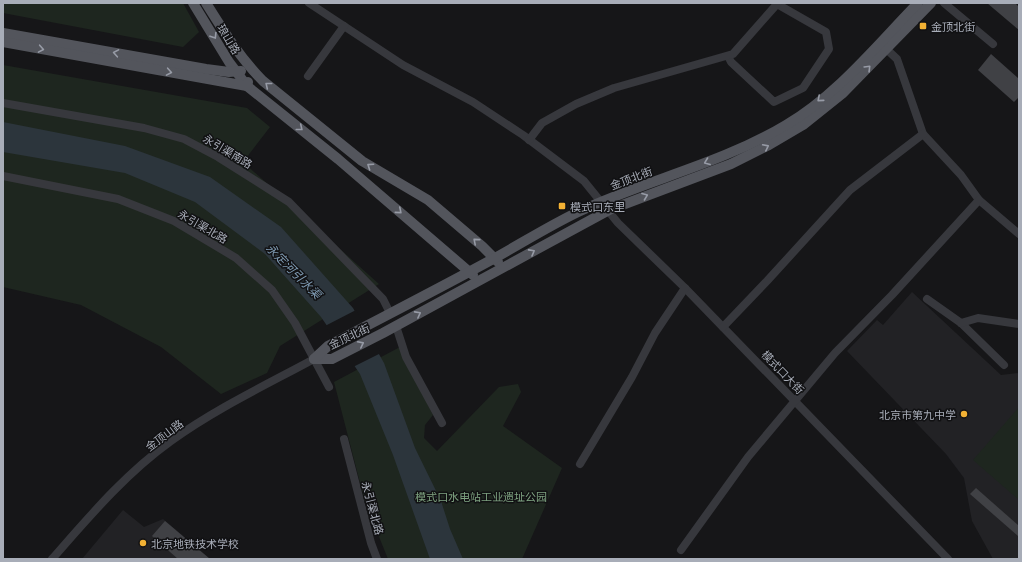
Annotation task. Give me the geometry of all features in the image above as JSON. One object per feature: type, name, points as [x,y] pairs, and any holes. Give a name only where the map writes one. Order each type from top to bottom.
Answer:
[{"type":"main road","name":"琅山路","points":[[193,3],[247,86]]},
{"type":"main road","name":"琅山路","points":[[206,3],[232,44],[251,69]]},
{"type":"main road","name":"金顶北街","points":[[314,359],[332,359],[480,282],[609,210],[731,164],[769,145],[803,125],[843,94],[918,3]]},
{"type":"main road","name":"金顶北街","points":[[314,359],[332,344],[495,258],[566,218],[601,202],[746,146],[787,125],[817,102],[931,3]]},
{"type":"main road","points":[[3,34],[206,69],[237,72],[251,69]]},
{"type":"main road","points":[[3,42],[247,86],[338,159],[470,271],[480,282]]},
{"type":"main road","points":[[247,86],[251,69]]},
{"type":"main road","points":[[251,69],[347,149],[384,175],[428,200],[495,258],[503,268]]},
{"type":"street","points":[[309,3],[403,65],[473,102],[529,140],[584,181],[601,202]]},
{"type":"street","points":[[944,3],[993,44]]},
{"type":"street","points":[[529,140],[542,123],[576,104],[614,88],[733,54],[776,4],[826,32],[829,49],[803,88],[774,102],[732,62],[728,56]]},
{"type":"street","points":[[308,76],[344,26]]},
{"type":"street","points":[[883,46],[897,59],[924,134],[961,176],[979,200],[1019,234]]},
{"type":"street","name":"永引渠南路","points":[[3,102],[144,128],[184,139],[290,202],[383,300],[390,313]]},
{"type":"street","points":[[723,327],[850,190],[924,134]]},
{"type":"street","name":"永引渠北路","points":[[3,176],[118,199],[174,221],[236,258],[272,290],[295,323],[329,387]]},
{"type":"street","points":[[681,550],[748,457],[835,353],[892,295],[979,200]]},
{"type":"street","name":"模式口大街","points":[[601,202],[618,222],[795,400],[948,559]]},
{"type":"street","points":[[580,464],[632,377],[655,332],[685,288]]},
{"type":"street","points":[[927,299],[961,323],[1004,365]]},
{"type":"street","points":[[961,323],[978,318],[1019,324]]},
{"type":"street","points":[[396,326],[406,357],[442,423]]},
{"type":"street","name":"金顶山路","points":[[52,559],[107,496],[170,441],[240,399],[314,359]]},
{"type":"street","name":"永引渠北路","points":[[344,439],[371,543],[377,559]]},
{"type":"shaded area","name":"北京市第九中学","points":[[912,292],[1001,375],[1019,373],[1019,559],[993,559],[972,521],[964,478],[946,454],[847,351],[877,320],[883,325]]},
{"type":"shaded area","name":"北京地铁技术学校","points":[[123,510],[144,527],[163,519],[210,559],[82,559]]},
{"type":"green space","points":[[3,3],[183,3],[199,32],[183,47],[3,13]]},
{"type":"green space","points":[[3,65],[247,108],[270,127],[243,162],[379,284],[280,346],[267,373],[221,394],[161,347],[81,305],[3,287]]},
{"type":"green space","name":"模式口水电站工业遗址公园","points":[[400,347],[433,415],[425,425],[424,438],[437,451],[499,387],[518,384],[521,392],[503,426],[562,468],[522,559],[388,559],[365,502],[334,382]]},
{"type":"green space","points":[[1019,407],[1019,500],[973,460]]},
{"type":"water","name":"永定河引水渠","points":[[3,122],[125,146],[210,177],[281,227],[353,308],[384,363],[415,448],[441,501],[450,529],[463,559],[430,559],[393,455],[360,374],[321,317],[265,254],[195,202],[125,173],[3,152]]},
{"type":"pier","points":[[356,310],[381,353],[353,367],[325,326]]},
{"type":"building","points":[[987,3],[1015,3],[1019,7],[1019,30]]},
{"type":"building","points":[[991,54],[1019,79],[1019,97],[1014,102],[978,70]]},
{"type":"building","points":[[976,488],[1019,526],[1019,537],[970,494]]},
{"type":"building","points":[[165,521],[210,559],[178,559],[152,536]]},
{"type":"place","name":"金顶北街","points":[[923,26]]},
{"type":"place","name":"模式口东里","points":[[562,206]]},
{"type":"place","name":"北京市第九中学","points":[[964,414]]},
{"type":"place","name":"北京地铁技术学校","points":[[143,543]]}]
